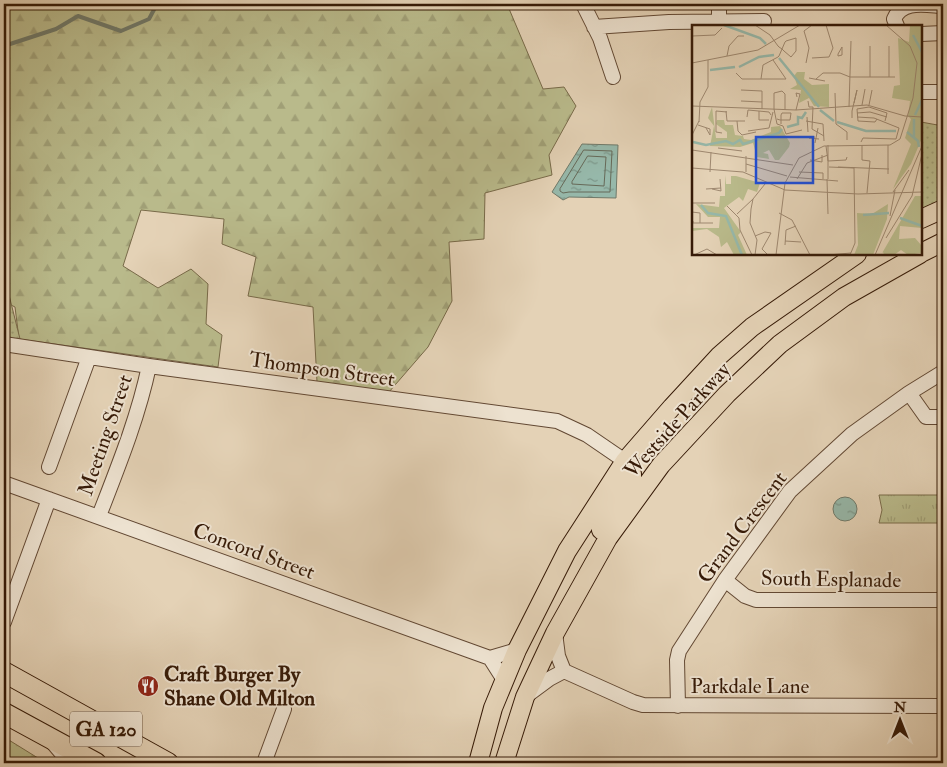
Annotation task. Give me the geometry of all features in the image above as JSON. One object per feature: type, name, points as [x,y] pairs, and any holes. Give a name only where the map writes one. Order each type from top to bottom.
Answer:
[{"type":"highway","name":"GA 120","points":[[4,672],[168,763]]},
{"type":"highway","name":"GA 120","points":[[4,714],[96,763]]},
{"type":"main road","points":[[922,218],[943,208]]},
{"type":"main road","name":"Westside Parkway","points":[[922,253],[943,242]]},
{"type":"main road","name":"Westside Parkway","points":[[478,763],[494,708],[517,650],[567,551],[625,462],[672,407],[739,338],[856,255]]},
{"type":"main road","name":"Westside Parkway","points":[[504,763],[525,697],[555,633],[608,538],[661,465],[727,394],[780,344],[836,303],[918,255]]},
{"type":"main road","points":[[581,586],[586,553],[632,480],[632,474],[625,462]]},
{"type":"street","points":[[583,4],[600,38],[613,77]]},
{"type":"street","points":[[719,4],[719,22]]},
{"type":"street","points":[[897,25],[894,19],[897,10],[906,5],[943,6]]},
{"type":"street","points":[[594,28],[669,22],[764,21]]},
{"type":"street","points":[[922,34],[943,33]]},
{"type":"street","points":[[922,92],[943,92]]},
{"type":"street","name":"Thompson Street","points":[[4,344],[149,366],[557,421],[588,435],[625,462]]},
{"type":"street","points":[[49,467],[89,357]]},
{"type":"street","name":"Meeting Street","points":[[98,516],[139,409],[149,366]]},
{"type":"street","name":"Grand Crescent","points":[[678,706],[677,660],[679,651],[725,580],[790,491],[852,434],[909,393],[943,372]]},
{"type":"street","points":[[909,393],[926,417],[943,417]]},
{"type":"street","name":"Concord Street","points":[[4,483],[490,658]]},
{"type":"street","points":[[4,622],[49,499]]},
{"type":"street","name":"South Esplanade","points":[[725,580],[745,596],[756,600],[943,600]]},
{"type":"street","points":[[525,697],[549,679],[564,671],[558,656],[555,633]]},
{"type":"street","points":[[504,680],[490,658],[517,650]]},
{"type":"street","name":"Parkdale Lane","points":[[564,671],[633,702],[654,706],[943,706]]},
{"type":"street","points":[[264,763],[284,709]]},
{"type":"street","points":[[50,738],[70,763]]},
{"type":"green space","points":[[10,4],[507,4],[543,89],[564,87],[576,106],[549,155],[552,175],[485,193],[484,239],[449,242],[452,301],[428,347],[389,392],[317,382],[313,307],[248,296],[256,257],[222,244],[224,219],[141,210],[123,266],[158,288],[191,269],[208,284],[206,324],[222,335],[218,367],[19,339],[15,307],[5,302],[9,280],[4,269],[4,6]]},
{"type":"green space","points":[[922,122],[943,126],[943,202],[922,212]]},
{"type":"green space","points":[[4,275],[20,339],[20,344],[4,341]]},
{"type":"green space","points":[[879,495],[943,495],[943,523],[879,523],[882,510]]},
{"type":"green space","points":[[4,737],[46,763],[4,763]]},
{"type":"water","points":[[582,144],[618,145],[616,198],[569,197],[563,200],[552,192]]},
{"type":"water","points":[[845,497],[853,501],[857,509],[853,517],[845,521],[837,517],[833,509],[837,501]]},
{"type":"waterway","points":[[4,46],[56,29],[78,16],[121,31],[149,19],[157,4]]},
{"type":"place","name":"Craft Burger By Shane Old Milton","points":[[148,686]]}]
